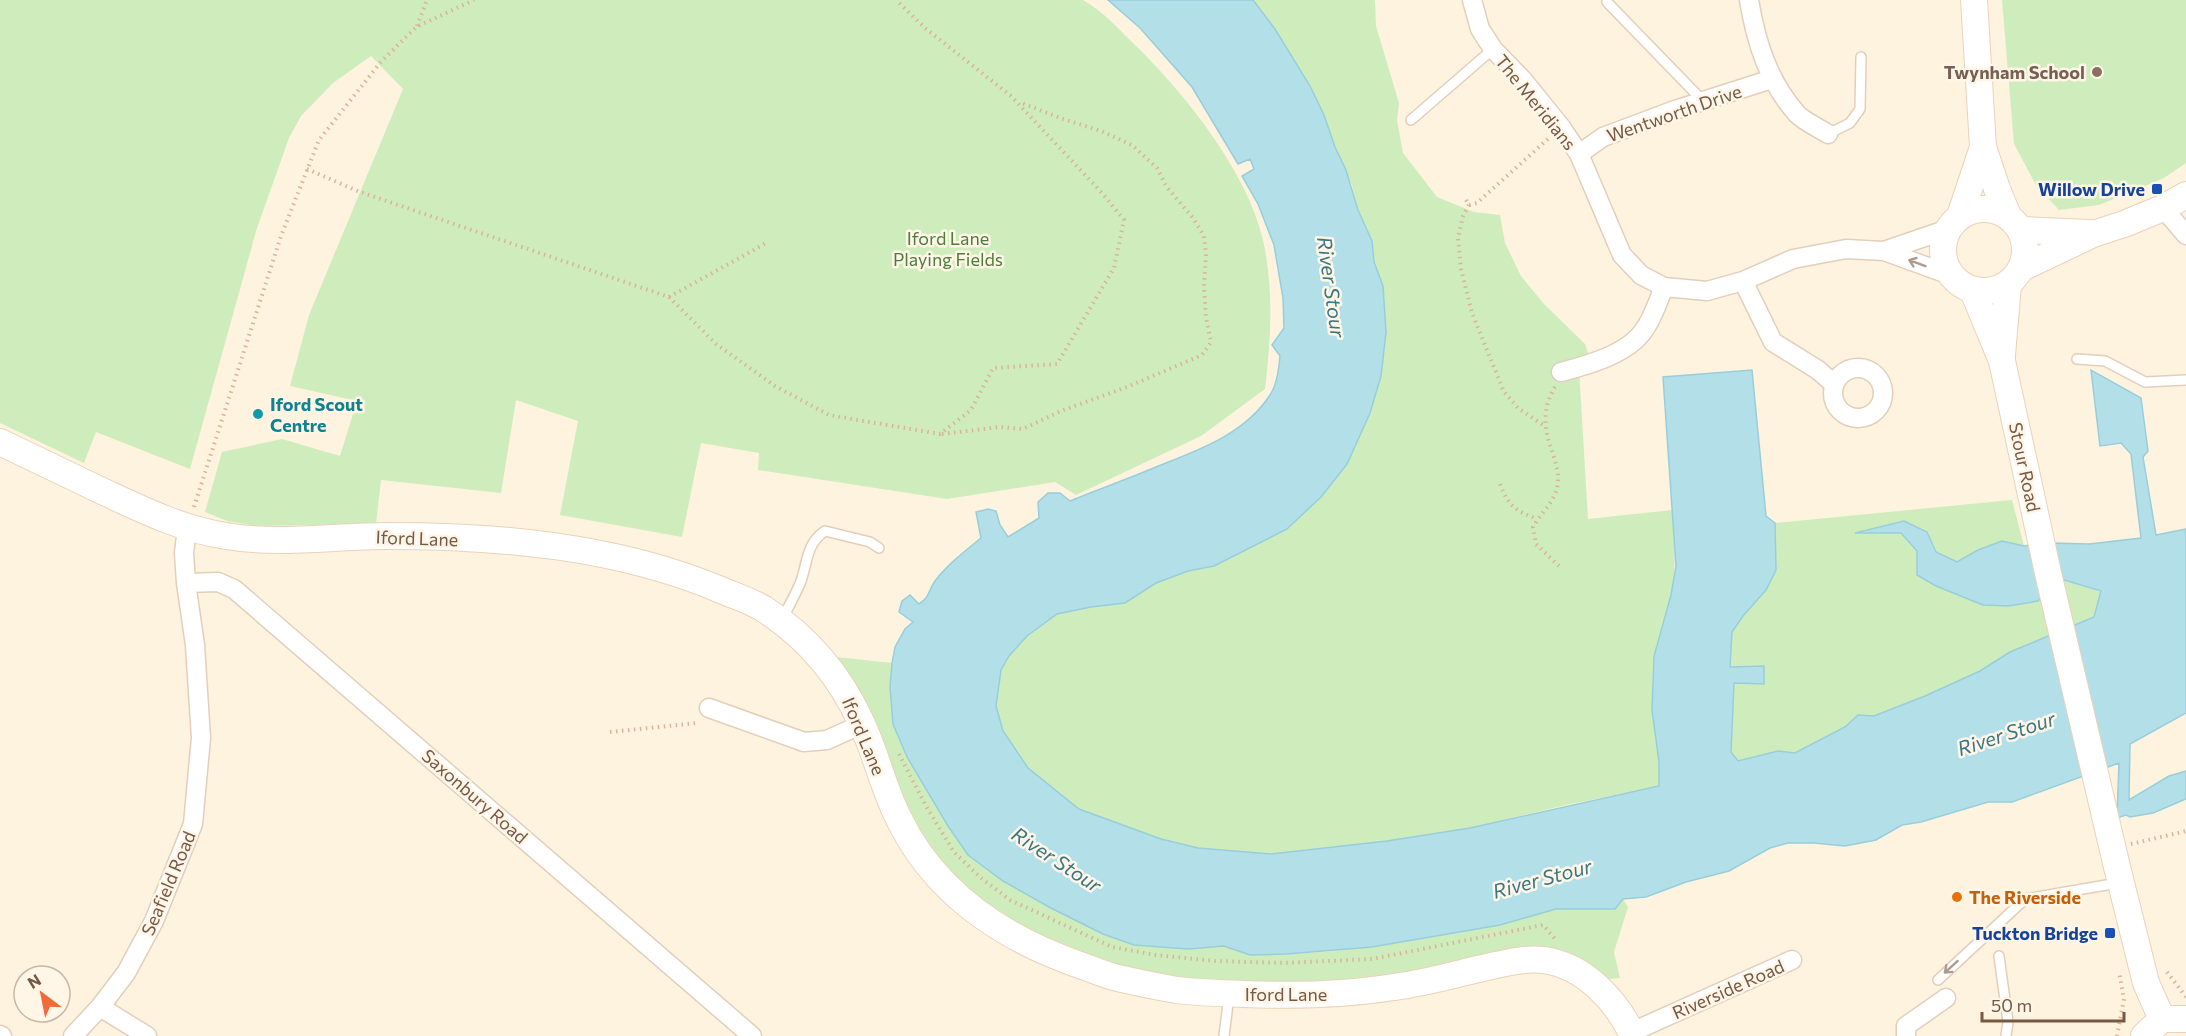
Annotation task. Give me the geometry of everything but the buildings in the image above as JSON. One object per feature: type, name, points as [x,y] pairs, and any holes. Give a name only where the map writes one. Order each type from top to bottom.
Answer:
[{"type":"street","name":"The Meridians","points":[[1472,0],[1480,29],[1493,49],[1561,127],[1579,154],[1622,255],[1641,274],[1664,287],[1707,291],[1743,281],[1793,259],[1846,249],[1884,251],[1950,275]]},
{"type":"street","points":[[1749,0],[1755,32],[1772,79],[1799,115],[1828,134]]},
{"type":"street","points":[[1974,0],[1983,147],[1997,189],[2025,241],[2026,254],[2015,276]]},
{"type":"street","name":"Wentworth Drive","points":[[1579,154],[1603,136],[1772,79]]},
{"type":"street","points":[[1983,147],[1942,248],[1943,261],[1950,275],[1962,286],[1973,291],[1991,292],[2015,276],[2092,234],[2163,208],[2186,195]]},
{"type":"street","points":[[1954,223],[1971,210],[1983,208],[2000,212],[2015,223],[2092,234]]},
{"type":"street","points":[[2163,208],[2186,235]]},
{"type":"street","name":"The Meridians","points":[[1884,251],[1954,223]]},
{"type":"street","name":"Stour Road","points":[[2002,361],[2015,276]]},
{"type":"street","points":[[1743,281],[1773,342],[1818,370],[1834,384]]},
{"type":"street","points":[[1562,372],[1592,364],[1620,350],[1644,331],[1664,287]]},
{"type":"street","name":"Stour Road","points":[[1973,291],[2002,361],[2048,573],[2117,865]]},
{"type":"street","name":"Iford Lane","points":[[0,442],[156,517],[187,528],[230,537],[279,539],[390,536],[495,541],[585,550],[640,562],[700,581],[762,608],[807,643],[838,678],[862,724],[898,818],[918,853],[937,878],[964,905],[1001,930],[1054,956],[1113,977],[1180,991],[1287,995],[1396,987],[1517,961],[1543,960],[1565,966],[1589,981],[1611,1000],[1632,1034]]},
{"type":"street","name":"Seafield Road","points":[[73,1036],[100,1007],[126,973],[154,921],[193,824],[201,738],[195,645],[184,553],[187,528]]},
{"type":"street","name":"Saxonbury Road","points":[[186,583],[218,582],[234,589],[752,1036]]},
{"type":"street","points":[[709,708],[804,742],[827,740],[862,724]]},
{"type":"street","points":[[2117,865],[2146,983],[2164,1025]]},
{"type":"street","name":"Riverside Road","points":[[1632,1034],[1792,960]]},
{"type":"street","points":[[1906,1036],[1906,1026],[1946,998]]},
{"type":"street","points":[[100,1007],[147,1036]]},
{"type":"lane","points":[[1607,2],[1703,101]]},
{"type":"lane","points":[[1411,120],[1493,49]]},
{"type":"lane","points":[[1828,134],[1850,123],[1860,108],[1861,57]]},
{"type":"lane","points":[[2077,359],[2105,361],[2145,382],[2186,380]]},
{"type":"lane","points":[[781,622],[801,581],[806,558],[815,538],[825,531],[870,542],[879,548]]},
{"type":"lane","points":[[1938,980],[2025,898],[2117,865]]},
{"type":"lane","points":[[2000,956],[2008,1022],[2006,1036]]},
{"type":"lane","points":[[1224,1036],[1229,994]]},
{"type":"path","points":[[416,27],[428,0]]},
{"type":"path","points":[[187,528],[281,236],[319,140],[380,63],[416,27],[474,0]]},
{"type":"path","points":[[896,0],[925,28],[1015,100],[1103,194],[1124,220],[1113,268],[1057,364],[993,369],[971,410],[940,434]]},
{"type":"path","points":[[307,169],[360,192],[669,297],[716,344],[775,386],[829,415],[940,434],[1000,427],[1023,429],[1061,411],[1127,387],[1202,355],[1211,342],[1206,318],[1204,236],[1193,218],[1166,186],[1157,168],[1132,145],[1101,131],[1015,100]]},
{"type":"path","points":[[1546,428],[1518,408],[1504,392],[1472,313],[1461,269],[1458,238],[1467,202],[1477,202],[1561,127]]},
{"type":"path","points":[[669,297],[768,242]]},
{"type":"path","points":[[1561,568],[1536,544],[1533,527],[1555,495],[1559,470],[1546,428],[1548,399],[1562,372]]},
{"type":"path","points":[[1500,484],[1504,495],[1516,511],[1537,519]]},
{"type":"path","points":[[610,732],[697,723],[709,708]]},
{"type":"path","points":[[896,748],[926,806],[954,852],[974,871],[1010,900],[1112,947],[1156,955],[1215,961],[1285,963],[1372,958],[1543,925],[1563,949]]},
{"type":"path","points":[[2117,865],[2186,831]]},
{"type":"green space","name":"Iford Lane Playing Fields","points":[[0,0],[1083,0],[1114,24],[1171,83],[1210,133],[1243,186],[1255,213],[1263,240],[1269,277],[1270,333],[1265,389],[1201,436],[1076,495],[1055,482],[947,499],[758,470],[759,453],[701,443],[682,537],[560,515],[578,421],[516,400],[501,493],[381,480],[376,524],[256,526],[227,521],[205,512],[222,452],[282,439],[340,456],[357,401],[290,386],[309,315],[403,89],[371,56],[333,83],[301,116],[289,138],[257,228],[190,469],[96,432],[84,463],[0,423]]},
{"type":"green space","points":[[1253,0],[1375,0],[1376,26],[1399,103],[1397,120],[1403,153],[1437,197],[1474,212],[1500,215],[1505,243],[1521,276],[1544,304],[1585,344],[1592,364],[1579,368],[1588,519],[1672,510],[1675,553],[1673,585],[1655,650],[1653,674],[1653,706],[1660,786],[1470,828],[1387,841],[1271,854],[1198,848],[1161,839],[1078,809],[1028,768],[1003,731],[996,706],[1001,670],[1009,656],[1027,636],[1057,614],[1125,603],[1156,583],[1188,571],[1214,566],[1383,286],[1374,262],[1372,241],[1358,210],[1352,185],[1324,115],[1310,86],[1275,29]]},
{"type":"green space","name":"Twynham School","points":[[2002,0],[2186,0],[2186,163],[2164,178],[2099,205],[2059,210],[2036,185],[2014,144]]},
{"type":"green space","points":[[2012,500],[2024,546],[2002,541],[1978,550],[1957,562],[1936,552],[1927,532],[1878,528],[1858,533],[1901,533],[1917,551],[1936,586],[1983,605],[2058,578],[2101,592],[2094,617],[2010,652],[1980,671],[1925,696],[1874,716],[1858,715],[1845,727],[1795,753],[1778,751],[1738,761],[1731,752],[1734,682],[1764,667],[1730,667],[1732,632],[1766,590],[1776,570],[1775,523]]},
{"type":"green space","points":[[818,655],[892,663],[890,687],[893,724],[907,757],[968,855],[1003,881],[1103,934],[1134,945],[1188,949],[1224,946],[1250,955],[1323,952],[1372,947],[1500,925],[1556,909],[1615,909],[1623,899],[1628,907],[1614,952],[1620,978],[1589,981],[1565,966],[1396,987],[1113,977],[937,878]]},
{"type":"water","name":"River Stour","points":[[1108,0],[1253,0],[1275,29],[1310,86],[1324,115],[1346,170],[1358,210],[1372,241],[1374,262],[1383,286],[1386,332],[1381,376],[1370,413],[1347,464],[1321,497],[1287,529],[1214,566],[1188,571],[1156,583],[1125,603],[1057,614],[1027,636],[1009,656],[1001,670],[996,706],[1003,731],[1028,768],[1079,809],[1161,839],[1198,848],[1271,854],[1387,841],[1470,828],[1659,786],[1659,762],[1652,710],[1654,656],[1671,595],[1676,566],[1663,377],[1752,370],[1766,516],[1775,523],[1776,570],[1766,590],[1732,632],[1730,667],[1764,666],[1764,684],[1734,683],[1731,752],[1738,761],[1778,751],[1795,753],[1845,727],[1858,715],[1874,716],[1925,696],[1980,671],[2010,652],[2094,617],[2101,591],[2058,578],[2038,601],[2009,606],[1983,605],[1936,586],[1917,575],[1917,551],[1901,533],[1855,533],[1904,521],[1927,532],[1936,552],[1957,562],[1978,550],[2002,541],[2024,546],[2050,543],[2089,544],[2141,538],[2131,454],[2121,443],[2100,446],[2091,370],[2141,398],[2148,451],[2143,457],[2156,535],[2186,529],[2186,713],[2130,744],[2129,800],[2169,776],[2186,771],[2186,799],[2153,813],[2117,818],[2119,763],[2012,802],[1988,802],[1921,822],[1902,825],[1876,840],[1845,846],[1788,843],[1770,848],[1729,871],[1686,882],[1646,897],[1623,899],[1615,909],[1556,909],[1500,925],[1372,947],[1286,954],[1250,955],[1224,946],[1188,949],[1134,945],[1103,934],[1003,881],[968,855],[907,757],[893,724],[890,687],[895,647],[905,629],[913,622],[899,612],[902,601],[910,595],[919,604],[923,601],[945,569],[981,538],[976,512],[988,509],[996,511],[1000,525],[1008,537],[1039,518],[1038,502],[1048,493],[1060,493],[1070,501],[1188,454],[1234,431],[1259,409],[1272,391],[1280,356],[1272,345],[1284,328],[1283,298],[1274,245],[1258,204],[1242,176],[1254,169],[1250,159],[1238,164],[1192,87],[1140,28]]},
{"type":"place","name":"Twynham School","points":[[2097,72]]},
{"type":"place","name":"Willow Drive","points":[[2157,189]]},
{"type":"place","name":"Iford Scout Centre","points":[[258,414]]},
{"type":"place","name":"The Riverside","points":[[1957,897]]},
{"type":"place","name":"Tuckton Bridge","points":[[2110,933]]}]
